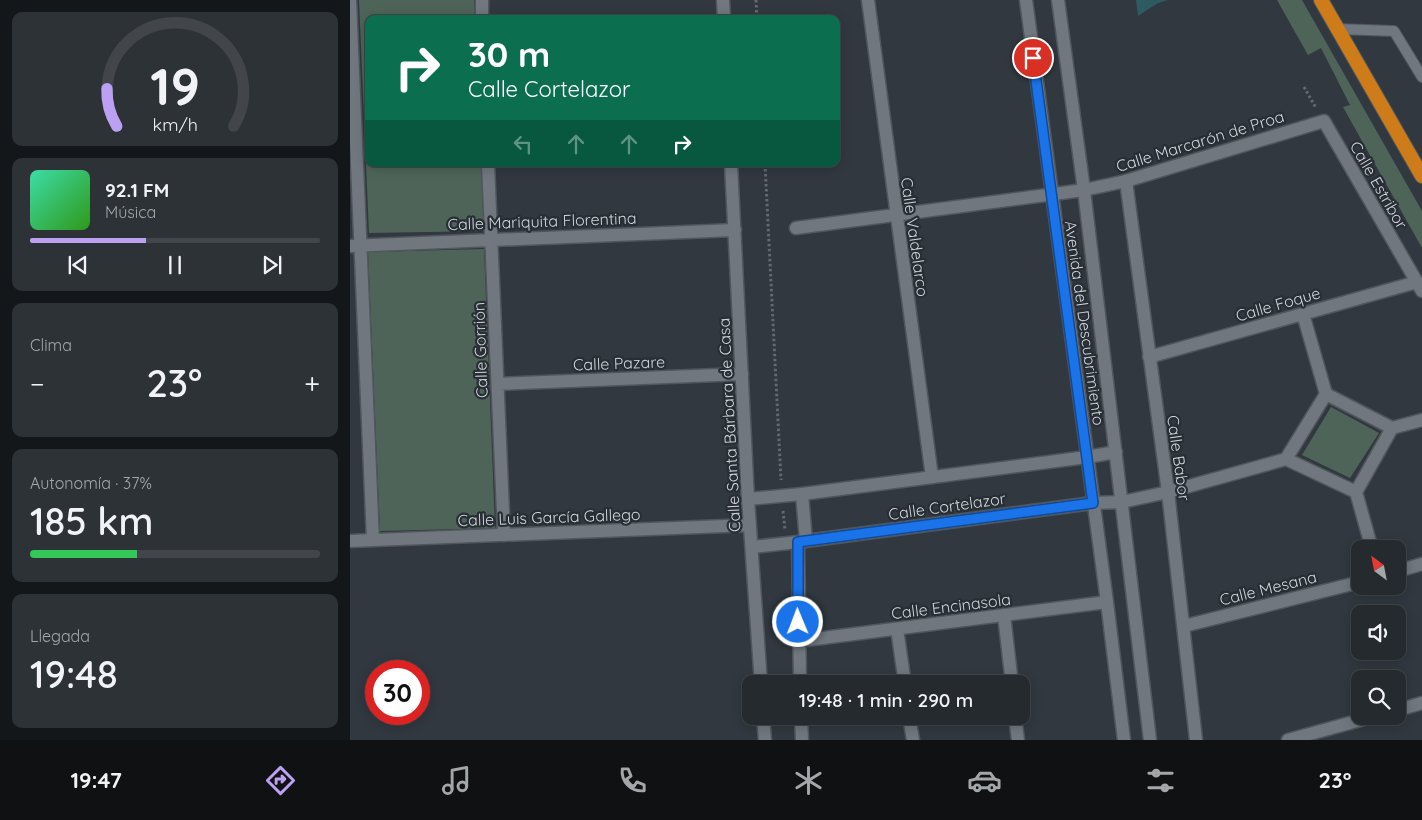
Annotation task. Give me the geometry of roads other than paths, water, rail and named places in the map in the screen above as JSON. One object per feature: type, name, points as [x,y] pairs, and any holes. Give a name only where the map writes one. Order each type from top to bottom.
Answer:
[{"type":"highway","points":[[1320,0],[1422,176]]},
{"type":"street","points":[[350,0],[355,246],[373,540]]},
{"type":"street","points":[[482,0],[482,15]]},
{"type":"street","points":[[723,0],[724,15]]},
{"type":"street","name":"Calle Valdelarco","points":[[868,0],[932,477]]},
{"type":"street","name":"Avenida del Descubrimiento","points":[[1026,0],[1124,740]]},
{"type":"street","name":"Avenida del Descubrimiento","points":[[1058,0],[1084,190],[1150,740]]},
{"type":"street","name":"Calle Marcarón de Proa","points":[[1084,190],[1126,181],[1324,121]]},
{"type":"street","name":"Calle Estribor","points":[[1324,121],[1419,286]]},
{"type":"street","name":"Calle Gorrión","points":[[488,167],[504,535]]},
{"type":"street","name":"Calle Santa Bárbara de Casa","points":[[732,167],[748,499],[760,675]]},
{"type":"street","name":"Calle Babor","points":[[1126,181],[1168,492],[1196,740]]},
{"type":"street","points":[[796,228],[1084,190]]},
{"type":"street","name":"Calle Mariquita Florentina","points":[[355,246],[735,230]]},
{"type":"street","name":"Calle Foque","points":[[1149,357],[1302,314],[1419,286]]},
{"type":"street","points":[[1302,314],[1326,394],[1392,428],[1422,420]]},
{"type":"street","name":"Calle Pazare","points":[[498,384],[742,374]]},
{"type":"street","points":[[1286,459],[1326,394]]},
{"type":"street","points":[[1369,540],[1356,492],[1392,428]]},
{"type":"street","points":[[1088,457],[1116,452]]},
{"type":"street","name":"Calle Cortelazor","points":[[748,499],[802,494],[1088,457]]},
{"type":"street","points":[[1093,503],[1122,502],[1168,492],[1286,459],[1356,492]]},
{"type":"street","points":[[800,675],[796,542],[802,494]]},
{"type":"street","name":"Calle Cortelazor","points":[[752,547],[1093,503]]},
{"type":"street","name":"Calle Luis García Gallego","points":[[350,541],[750,525]]},
{"type":"street","points":[[1406,569],[1422,564]]},
{"type":"street","name":"Calle Mesana","points":[[1184,626],[1351,584]]},
{"type":"street","name":"Calle Encinasola","points":[[799,641],[1107,602]]},
{"type":"street","points":[[1004,616],[1011,675]]},
{"type":"street","points":[[897,629],[904,675]]},
{"type":"street","points":[[1406,708],[1422,703]]},
{"type":"street","points":[[1288,740],[1351,722]]},
{"type":"street","points":[[763,725],[764,740]]},
{"type":"street","points":[[801,725],[802,740]]},
{"type":"street","points":[[910,725],[913,740]]},
{"type":"street","points":[[1016,725],[1018,740]]},
{"type":"lane","points":[[1337,29],[1394,31],[1422,77]]},
{"type":"water","points":[[1136,0],[1168,0],[1158,3],[1138,16]]}]
